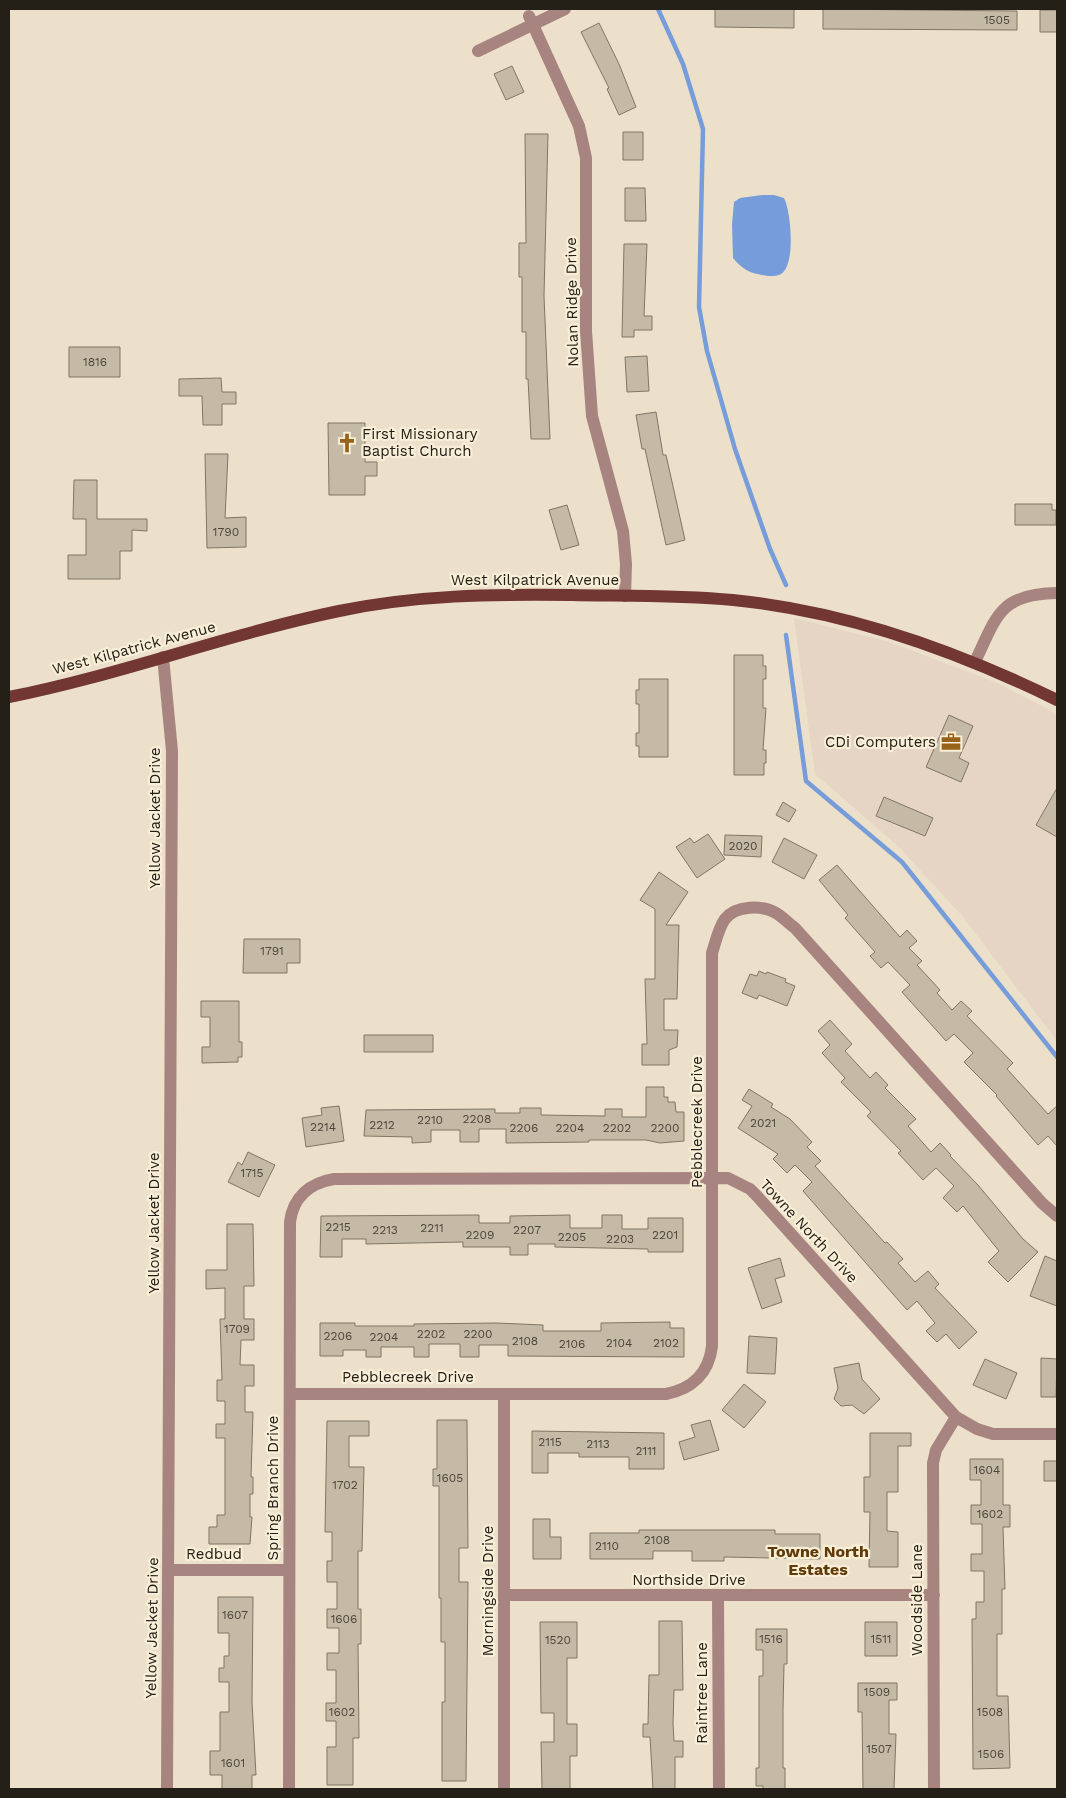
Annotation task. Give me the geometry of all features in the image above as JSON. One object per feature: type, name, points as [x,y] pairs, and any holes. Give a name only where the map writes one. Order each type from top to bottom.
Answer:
[{"type":"main road","name":"West Kilpatrick Avenue","points":[[9,696],[281,625],[392,602],[487,594],[734,600],[792,608],[870,626],[975,662],[1057,700]]},
{"type":"street","points":[[478,51],[531,20],[565,9]]},
{"type":"street","name":"Nolan Ridge Drive","points":[[531,20],[579,126],[586,158],[586,331],[592,416],[623,531],[626,564],[625,596]]},
{"type":"street","points":[[975,662],[1001,611],[1012,601],[1038,593],[1057,593]]},
{"type":"street","name":"Yellow Jacket Drive","points":[[163,657],[172,751],[167,1789]]},
{"type":"street","name":"Pebblecreek Drive","points":[[290,1394],[666,1394],[679,1391],[703,1374],[711,1361],[712,1346],[712,952],[726,918],[737,910],[758,908],[775,912],[795,928],[1042,1203],[1057,1216]]},
{"type":"street","name":"Towne North Drive","points":[[306,1191],[318,1182],[334,1179],[728,1178],[750,1189],[956,1418],[977,1429],[993,1434],[1057,1434]]},
{"type":"street","name":"Spring Branch Drive","points":[[290,1789],[290,1222],[291,1211],[306,1191]]},
{"type":"street","name":"Morningside Drive","points":[[504,1394],[504,1789]]},
{"type":"street","name":"Woodside Lane","points":[[934,1789],[933,1463],[936,1450],[956,1418]]},
{"type":"street","name":"Redbud","points":[[169,1570],[290,1570]]},
{"type":"street","name":"Northside Drive","points":[[504,1595],[934,1595]]},
{"type":"street","name":"Raintree Lane","points":[[718,1596],[719,1789]]},
{"type":"shaded area","points":[[794,618],[889,642],[997,683],[1057,714],[1057,1041],[964,918],[898,846],[815,774]]},
{"type":"water","points":[[774,195],[784,198],[789,214],[791,238],[789,260],[786,269],[777,276],[757,274],[749,271],[733,258],[732,224],[734,202],[740,198]]},
{"type":"building","points":[[715,9],[794,9],[794,28],[715,27]]},
{"type":"building","points":[[823,9],[1017,11],[1017,30],[823,29]]},
{"type":"building","points":[[1040,10],[1057,10],[1057,32],[1040,32]]},
{"type":"building","points":[[599,23],[619,64],[636,107],[619,115],[607,89],[609,88],[581,32]]},
{"type":"building","points":[[512,66],[524,92],[506,100],[494,74]]},
{"type":"building","points":[[623,132],[643,132],[643,160],[623,160]]},
{"type":"building","points":[[525,134],[548,134],[544,296],[550,439],[531,439],[528,379],[526,379],[526,332],[522,332],[522,277],[519,277],[519,243],[526,243]]},
{"type":"building","points":[[625,188],[645,188],[646,221],[625,221]]},
{"type":"building","points":[[624,244],[647,244],[644,316],[652,316],[652,330],[634,330],[634,337],[622,337]]},
{"type":"building","points":[[69,347],[120,347],[120,377],[69,377]]},
{"type":"building","points":[[647,356],[649,391],[627,392],[625,357]]},
{"type":"building","points":[[221,378],[222,392],[236,392],[236,404],[222,404],[222,425],[203,425],[202,396],[179,396],[179,379]]},
{"type":"building","points":[[656,412],[663,455],[666,455],[685,540],[666,545],[645,449],[642,449],[636,415]]},
{"type":"building","name":"First Missionary Baptist Church","points":[[328,423],[365,423],[365,462],[377,462],[377,476],[365,476],[365,495],[329,495]]},
{"type":"building","points":[[205,454],[228,454],[225,518],[246,517],[246,547],[207,548]]},
{"type":"building","points":[[74,480],[97,480],[97,519],[147,519],[147,531],[132,530],[132,551],[120,551],[120,579],[68,579],[68,555],[86,555],[86,519],[73,519]]},
{"type":"building","points":[[1015,504],[1052,504],[1052,510],[1056,510],[1056,525],[1015,525]]},
{"type":"building","points":[[567,505],[579,545],[561,550],[549,510]]},
{"type":"building","points":[[734,655],[763,655],[763,666],[766,666],[766,679],[763,679],[763,708],[766,708],[763,750],[766,750],[764,775],[734,775]]},
{"type":"building","points":[[639,679],[668,679],[668,757],[639,757],[639,746],[636,746],[636,733],[639,733],[639,704],[636,704],[636,690],[639,690]]},
{"type":"building","name":"CDi Computers","points":[[949,715],[973,726],[959,758],[969,763],[961,782],[926,767]]},
{"type":"building","points":[[1057,788],[1057,837],[1036,825]]},
{"type":"building","points":[[884,797],[933,818],[925,836],[876,816]]},
{"type":"building","points":[[783,802],[796,810],[789,822],[776,815]]},
{"type":"building","points":[[708,834],[725,859],[697,878],[676,847],[690,838],[694,843]]},
{"type":"building","points":[[725,835],[762,836],[761,857],[724,855]]},
{"type":"building","points":[[784,838],[817,855],[804,879],[772,862]]},
{"type":"building","points":[[837,865],[900,937],[907,930],[917,941],[909,948],[922,961],[917,965],[940,990],[937,993],[952,1010],[961,1001],[972,1011],[967,1016],[1013,1063],[1007,1069],[1048,1114],[1057,1106],[1057,1146],[1048,1136],[1038,1145],[997,1095],[964,1062],[973,1053],[954,1034],[946,1041],[902,992],[910,985],[888,962],[881,968],[870,956],[875,952],[845,918],[848,915],[819,880]]},
{"type":"building","points":[[659,872],[688,892],[666,925],[679,925],[677,999],[664,999],[664,1030],[678,1030],[677,1047],[669,1050],[669,1065],[642,1065],[642,1044],[647,1044],[645,979],[655,979],[655,909],[640,900]]},
{"type":"building","points":[[244,939],[300,939],[300,963],[287,963],[287,973],[243,973]]},
{"type":"building","points":[[759,971],[786,979],[785,982],[795,986],[787,1006],[759,995],[757,999],[742,993],[750,974],[757,976]]},
{"type":"building","points":[[201,1001],[239,1001],[239,1042],[242,1042],[242,1057],[238,1057],[238,1062],[202,1063],[202,1047],[210,1047],[210,1017],[201,1017]]},
{"type":"building","points":[[830,1020],[852,1044],[845,1051],[870,1078],[876,1072],[888,1085],[885,1088],[916,1119],[908,1126],[931,1152],[940,1143],[1023,1239],[1038,1252],[1008,1282],[988,1262],[999,1251],[963,1206],[957,1212],[943,1198],[954,1186],[936,1168],[923,1180],[898,1153],[901,1151],[867,1116],[871,1112],[841,1082],[845,1078],[822,1053],[830,1045],[818,1031]]},
{"type":"building","points":[[364,1035],[433,1035],[433,1052],[364,1052]]},
{"type":"building","points":[[646,1087],[664,1087],[664,1097],[668,1097],[668,1102],[675,1102],[676,1112],[684,1112],[684,1141],[660,1143],[646,1140],[589,1140],[589,1142],[506,1143],[506,1129],[479,1129],[479,1142],[460,1142],[460,1130],[431,1130],[431,1142],[412,1143],[412,1137],[364,1136],[366,1110],[495,1109],[495,1113],[520,1113],[520,1108],[541,1108],[541,1115],[605,1116],[605,1109],[622,1109],[622,1117],[646,1117]]},
{"type":"building","points":[[749,1089],[773,1104],[771,1107],[790,1119],[812,1142],[807,1147],[821,1161],[815,1166],[885,1243],[887,1242],[903,1259],[898,1263],[915,1282],[928,1271],[939,1284],[935,1288],[977,1332],[959,1349],[946,1334],[937,1342],[926,1331],[935,1323],[917,1301],[907,1310],[803,1191],[812,1182],[795,1165],[787,1173],[773,1159],[778,1154],[738,1128],[752,1106],[742,1100]]},
{"type":"building","points":[[339,1106],[344,1141],[306,1147],[302,1118],[322,1115],[321,1108]]},
{"type":"building","points":[[248,1152],[275,1165],[259,1197],[228,1182],[238,1162],[242,1165]]},
{"type":"building","points":[[479,1215],[479,1223],[510,1223],[510,1216],[570,1215],[570,1228],[602,1228],[602,1215],[622,1215],[622,1229],[648,1229],[648,1218],[683,1218],[683,1252],[648,1252],[648,1249],[555,1247],[555,1244],[528,1244],[528,1255],[510,1255],[510,1247],[463,1247],[463,1242],[366,1244],[366,1239],[342,1239],[342,1257],[320,1257],[321,1216]]},
{"type":"building","points":[[227,1224],[253,1224],[254,1286],[244,1286],[244,1319],[254,1319],[254,1340],[241,1340],[240,1365],[254,1365],[254,1386],[245,1386],[245,1412],[253,1412],[251,1477],[253,1477],[253,1494],[250,1494],[250,1517],[252,1517],[250,1544],[209,1544],[209,1527],[217,1527],[217,1515],[225,1515],[225,1438],[216,1438],[216,1424],[225,1424],[225,1401],[217,1401],[217,1380],[222,1380],[220,1319],[225,1319],[225,1288],[206,1289],[206,1270],[227,1270]]},
{"type":"building","points":[[1045,1256],[1057,1261],[1057,1306],[1030,1296]]},
{"type":"building","points":[[780,1258],[785,1276],[775,1279],[782,1302],[762,1309],[748,1268]]},
{"type":"building","points":[[670,1322],[670,1328],[684,1328],[684,1357],[508,1356],[508,1345],[479,1345],[479,1357],[460,1357],[460,1344],[429,1344],[429,1357],[414,1357],[414,1347],[381,1347],[381,1357],[366,1357],[366,1350],[343,1350],[343,1356],[320,1356],[320,1323],[355,1323],[355,1326],[414,1326],[414,1324],[496,1323],[543,1325],[543,1331],[601,1331],[601,1323]]},
{"type":"building","points":[[749,1336],[777,1338],[775,1374],[747,1373]]},
{"type":"building","points":[[1041,1358],[1057,1359],[1056,1397],[1041,1397]]},
{"type":"building","points":[[985,1359],[1017,1373],[1006,1399],[973,1385]]},
{"type":"building","points":[[859,1363],[862,1379],[880,1399],[864,1414],[852,1405],[841,1406],[834,1399],[838,1388],[834,1368]]},
{"type":"building","points":[[744,1384],[766,1402],[744,1428],[722,1410]]},
{"type":"building","points":[[437,1420],[467,1420],[468,1548],[459,1548],[459,1582],[468,1582],[466,1781],[442,1781],[442,1702],[445,1702],[445,1642],[441,1642],[441,1598],[439,1598],[439,1486],[433,1486],[433,1469],[437,1469]]},
{"type":"building","points":[[710,1420],[719,1450],[684,1460],[679,1442],[695,1437],[691,1425]]},
{"type":"building","points":[[327,1421],[369,1421],[369,1436],[349,1436],[349,1467],[364,1467],[362,1551],[358,1551],[358,1609],[361,1609],[361,1644],[358,1644],[359,1738],[353,1738],[353,1785],[327,1785],[327,1747],[336,1747],[336,1721],[326,1721],[326,1703],[336,1703],[336,1670],[327,1670],[327,1653],[339,1653],[339,1628],[327,1628],[327,1609],[337,1609],[337,1582],[327,1582],[327,1561],[332,1561],[332,1532],[325,1532]]},
{"type":"building","points":[[532,1431],[664,1433],[664,1469],[629,1469],[629,1457],[579,1457],[579,1453],[548,1453],[548,1473],[532,1473]]},
{"type":"building","points":[[870,1433],[911,1433],[911,1446],[898,1446],[898,1492],[887,1492],[887,1531],[898,1532],[898,1567],[869,1567],[870,1512],[864,1512],[864,1477],[870,1477]]},
{"type":"building","points":[[970,1459],[1003,1459],[1003,1505],[1010,1505],[1010,1527],[1003,1527],[1005,1589],[1002,1589],[1002,1634],[997,1634],[997,1696],[1008,1696],[1010,1768],[973,1769],[972,1619],[976,1619],[976,1602],[984,1602],[984,1571],[971,1571],[971,1554],[982,1554],[982,1524],[971,1524],[971,1505],[981,1505],[981,1480],[970,1480]]},
{"type":"building","points":[[1044,1461],[1057,1461],[1057,1481],[1044,1481]]},
{"type":"building","points":[[533,1519],[550,1519],[550,1537],[561,1537],[561,1559],[533,1559]]},
{"type":"building","points":[[639,1530],[775,1530],[775,1534],[820,1534],[820,1559],[724,1557],[724,1561],[692,1561],[692,1551],[653,1551],[653,1559],[590,1559],[590,1533],[639,1533]]},
{"type":"building","points":[[218,1597],[253,1597],[252,1702],[256,1775],[252,1775],[252,1789],[222,1789],[222,1775],[210,1775],[210,1751],[220,1751],[220,1712],[229,1712],[229,1682],[219,1682],[219,1668],[224,1668],[224,1656],[229,1656],[229,1633],[218,1633]]},
{"type":"building","points":[[659,1621],[682,1621],[683,1690],[674,1690],[673,1724],[674,1741],[683,1741],[683,1757],[675,1757],[675,1789],[653,1789],[650,1737],[643,1737],[643,1724],[648,1724],[649,1675],[659,1675]]},
{"type":"building","points":[[540,1622],[577,1622],[577,1658],[567,1658],[567,1724],[577,1724],[577,1756],[570,1756],[570,1789],[542,1789],[541,1742],[554,1742],[554,1713],[541,1713]]},
{"type":"building","points":[[865,1622],[897,1622],[897,1656],[865,1656]]},
{"type":"building","points":[[756,1629],[787,1629],[787,1664],[784,1664],[783,1710],[785,1789],[763,1789],[763,1786],[756,1786],[756,1768],[759,1768],[759,1676],[763,1676],[763,1650],[756,1650]]},
{"type":"building","points":[[858,1683],[897,1683],[897,1700],[889,1700],[889,1734],[896,1734],[894,1789],[863,1789],[862,1712],[858,1712]]},
{"type":"waterway","points":[[658,9],[683,64],[703,129],[699,307],[707,351],[735,449],[770,549],[786,585]]},
{"type":"waterway","points":[[786,635],[806,781],[902,862],[1057,1057]]},
{"type":"place","name":"First Missionary Baptist Church","points":[[347,443]]},
{"type":"place","name":"CDi Computers","points":[[951,742]]},
{"type":"district","name":"Towne North Estates","points":[[818,1560]]}]
